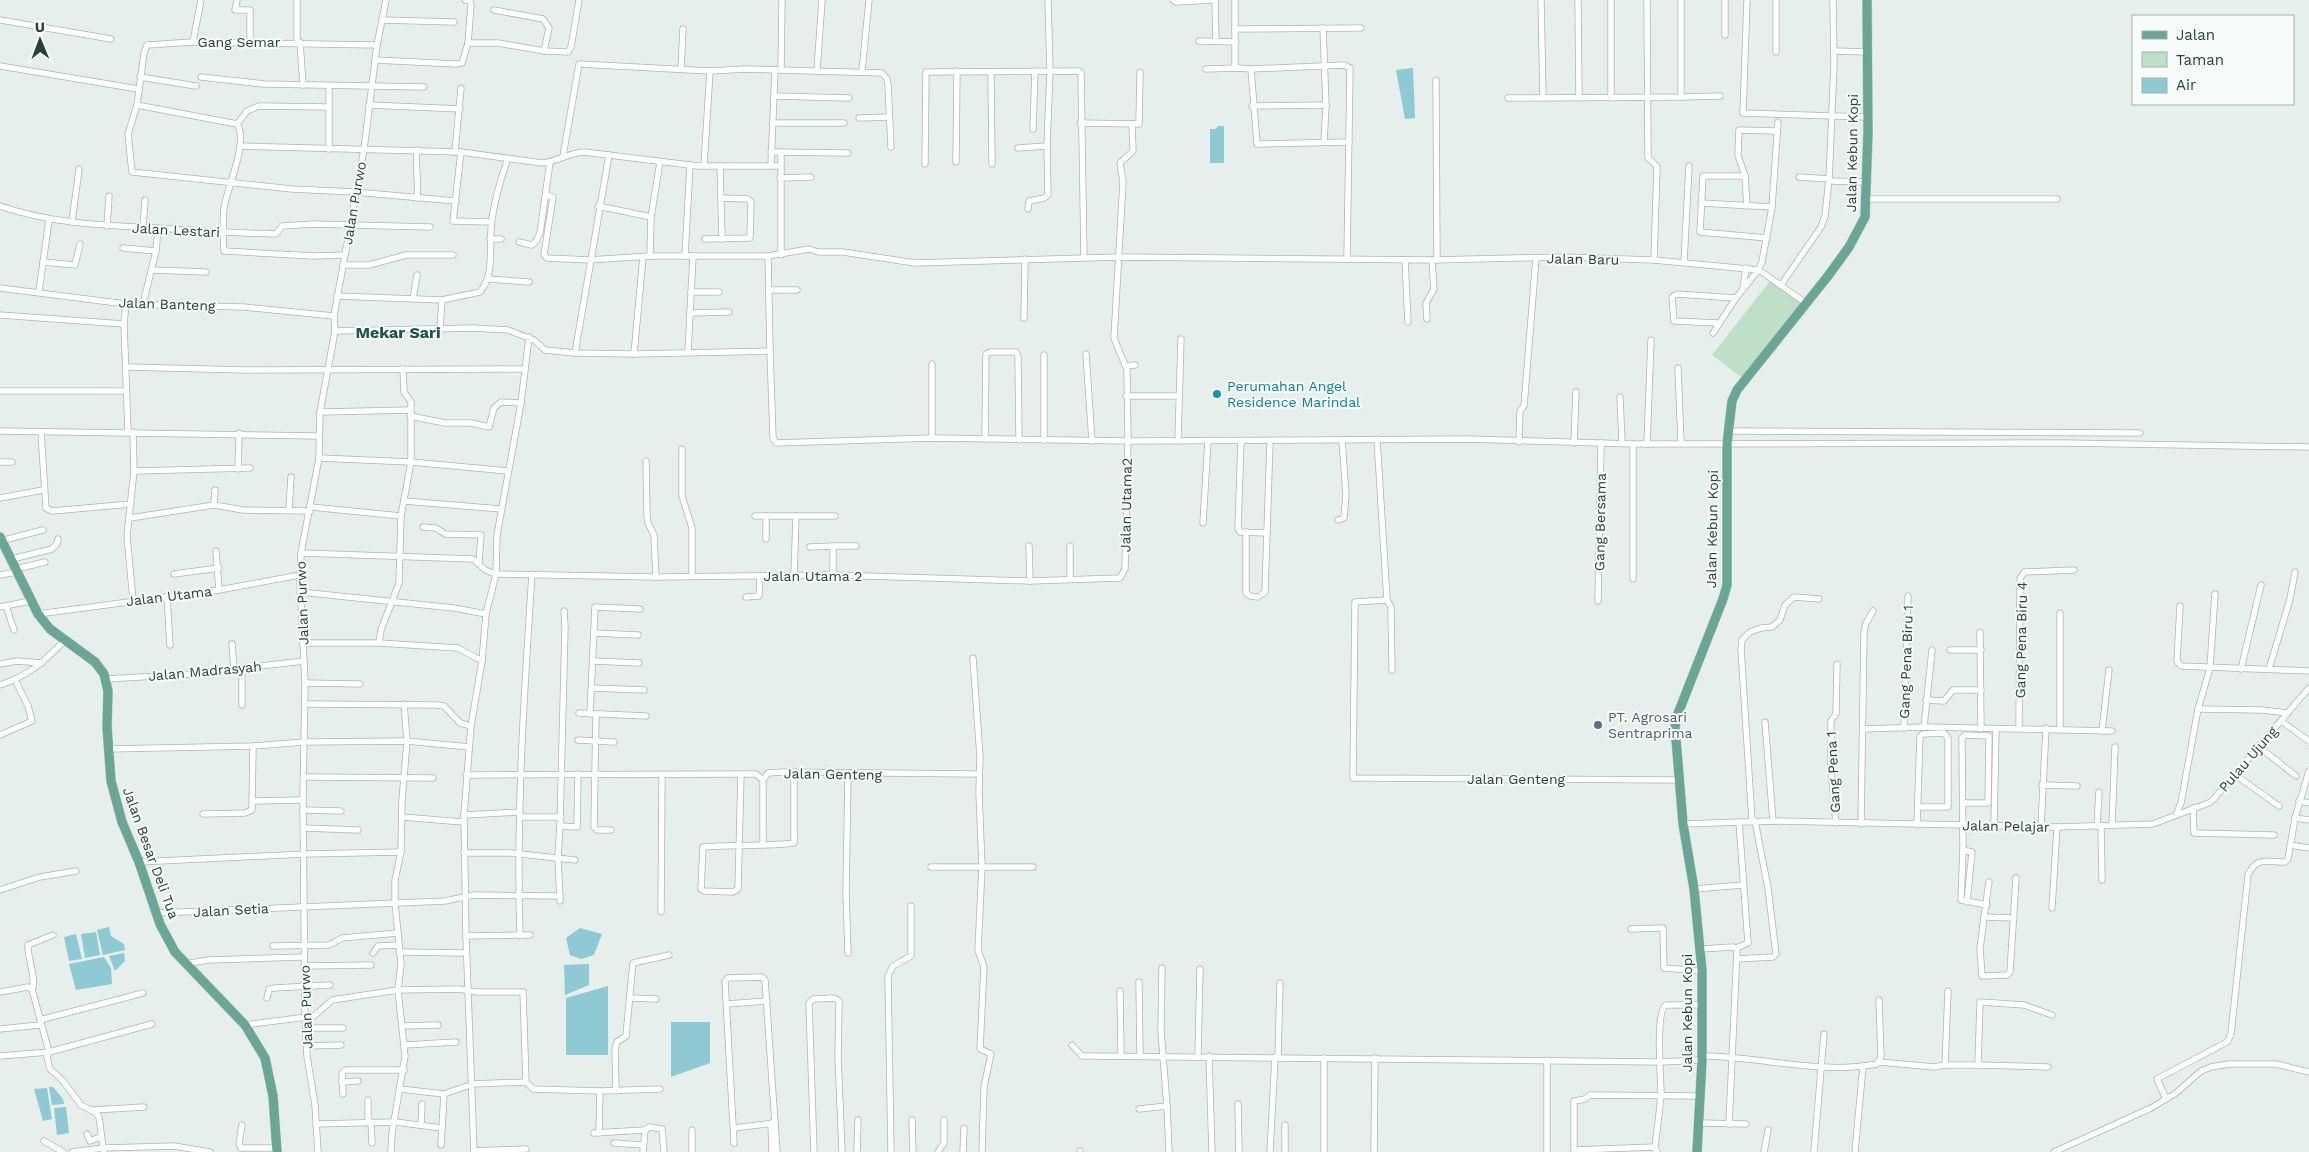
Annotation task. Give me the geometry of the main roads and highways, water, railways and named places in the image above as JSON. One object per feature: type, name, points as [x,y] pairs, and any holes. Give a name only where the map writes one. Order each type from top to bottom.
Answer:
[{"type":"main road","name":"Jalan Kebun Kopi","points":[[1697,1152],[1702,1058],[1702,972],[1694,889],[1679,780],[1675,727],[1676,716],[1723,599],[1726,586],[1728,444],[1732,402],[1738,390],[1807,304],[1857,233],[1865,217],[1868,182],[1867,0]]},
{"type":"main road","name":"Jalan Besar Deli Tua","points":[[1,540],[38,614],[64,641],[94,662],[106,679],[108,749],[111,781],[117,805],[157,913],[175,952],[245,1025],[265,1058],[273,1096],[277,1150]]},
{"type":"water","points":[[1413,68],[1415,118],[1405,119],[1396,70]]},
{"type":"water","points":[[1218,126],[1224,126],[1224,163],[1210,163],[1210,129],[1215,129]]},
{"type":"water","points":[[109,927],[111,936],[124,944],[125,950],[103,955],[97,930]]},
{"type":"water","points":[[580,928],[602,934],[594,955],[581,959],[570,955],[566,938]]},
{"type":"water","points":[[96,932],[100,955],[85,958],[81,934]]},
{"type":"water","points":[[76,934],[82,959],[69,961],[64,937]]},
{"type":"water","points":[[124,953],[125,961],[115,971],[109,956]]},
{"type":"water","points":[[104,957],[111,968],[112,984],[76,990],[69,964]]},
{"type":"water","points":[[589,964],[589,985],[565,995],[564,965]]},
{"type":"water","points":[[608,986],[608,1055],[566,1055],[566,998]]},
{"type":"water","points":[[671,1022],[710,1022],[710,1063],[671,1077]]},
{"type":"water","points":[[49,1087],[53,1087],[63,1099],[64,1104],[52,1105]]},
{"type":"water","points":[[47,1088],[52,1119],[43,1121],[34,1089]]},
{"type":"water","points":[[66,1107],[69,1133],[57,1135],[54,1108]]},
{"type":"place","name":"Perumahan Angel Residence Marindal","points":[[1217,394]]},
{"type":"place","name":"PT. Agrosari Sentraprima","points":[[1598,725]]},
{"type":"district","name":"Mekar Sari","points":[[398,332]]}]
